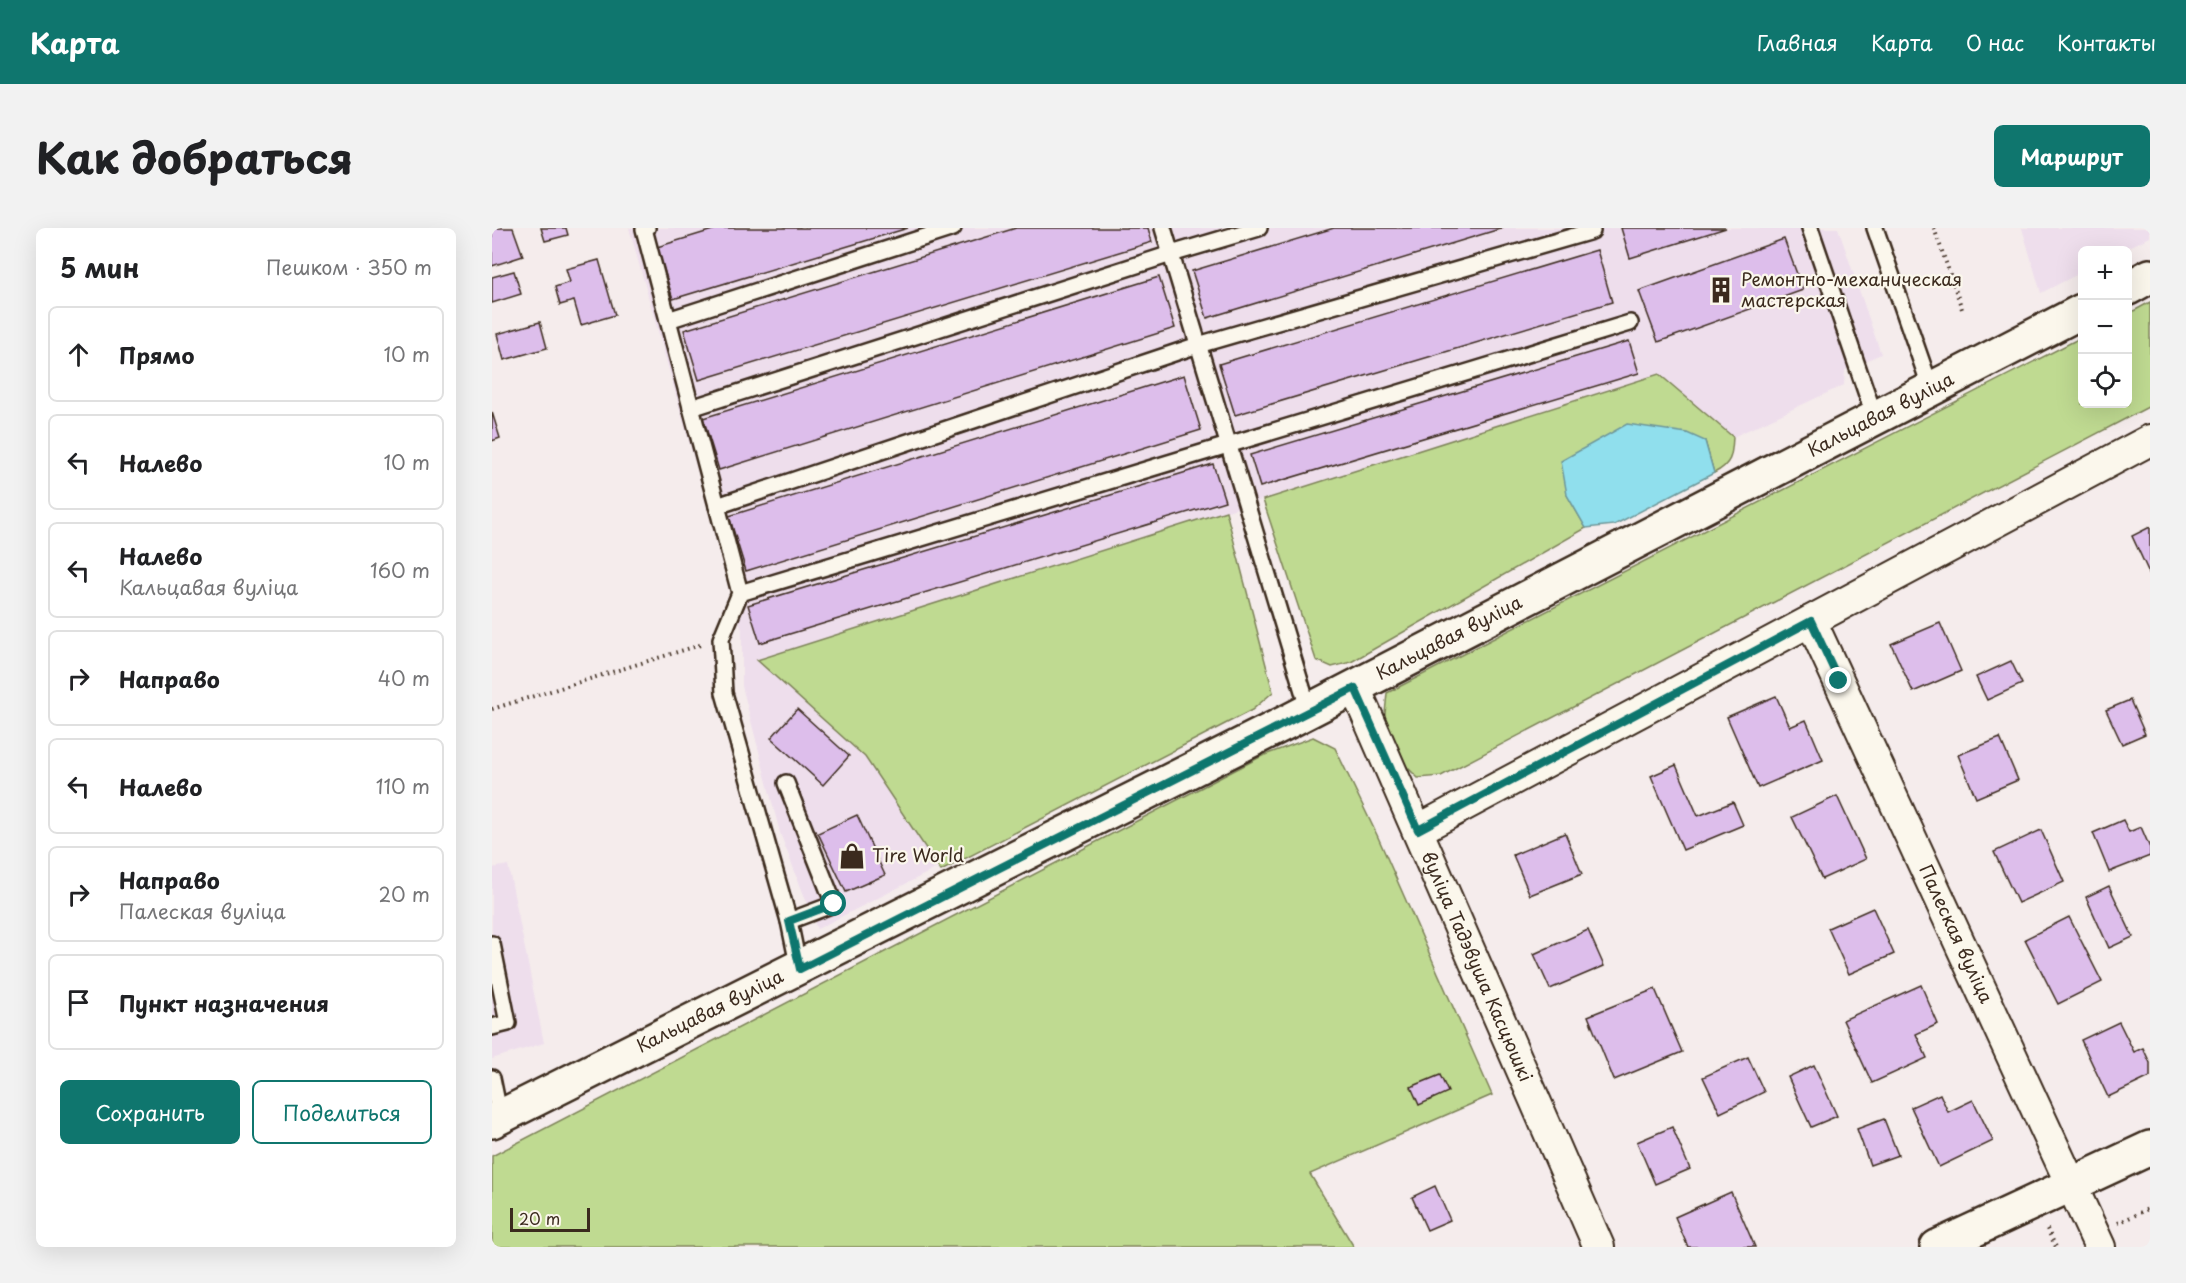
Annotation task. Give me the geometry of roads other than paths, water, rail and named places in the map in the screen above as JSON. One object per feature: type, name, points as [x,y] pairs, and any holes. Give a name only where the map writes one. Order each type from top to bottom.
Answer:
[{"type":"street","points":[[2132,285],[2150,276]]},
{"type":"street","name":"Кальцавая вуліца","points":[[496,1119],[800,969],[1355,688],[2078,313]]},
{"type":"street","points":[[1418,830],[2150,440]]},
{"type":"street","name":"Палеская вуліца","points":[[1811,621],[2100,1247]]},
{"type":"street","name":"вуліца Тадэвуша Касцюшкі","points":[[1355,688],[1599,1247]]},
{"type":"street","points":[[1937,1247],[2150,1148]]},
{"type":"lane","points":[[647,228],[644,229],[740,592],[721,639],[724,693],[789,921],[800,969]]},
{"type":"lane","points":[[668,320],[953,228]]},
{"type":"lane","points":[[1163,228],[1309,711]]},
{"type":"lane","points":[[691,408],[1259,228]]},
{"type":"lane","points":[[1810,228],[1875,418]]},
{"type":"lane","points":[[1875,228],[1931,389]]},
{"type":"lane","points":[[717,506],[1198,345],[1592,231]]},
{"type":"lane","points":[[740,592],[1630,323]]},
{"type":"lane","points":[[786,783],[834,904],[789,921]]},
{"type":"lane","points":[[492,944],[508,1023],[492,1028]]},
{"type":"lane","points":[[492,1078],[496,1119]]},
{"type":"water","points":[[1627,424],[1687,433],[1705,441],[1714,473],[1614,525],[1586,528],[1567,495],[1561,461]]},
{"type":"place","name":"Ремонтно-механическая мастерская","points":[[1721,290]]},
{"type":"place","name":"Tire World","points":[[852,856]]}]
